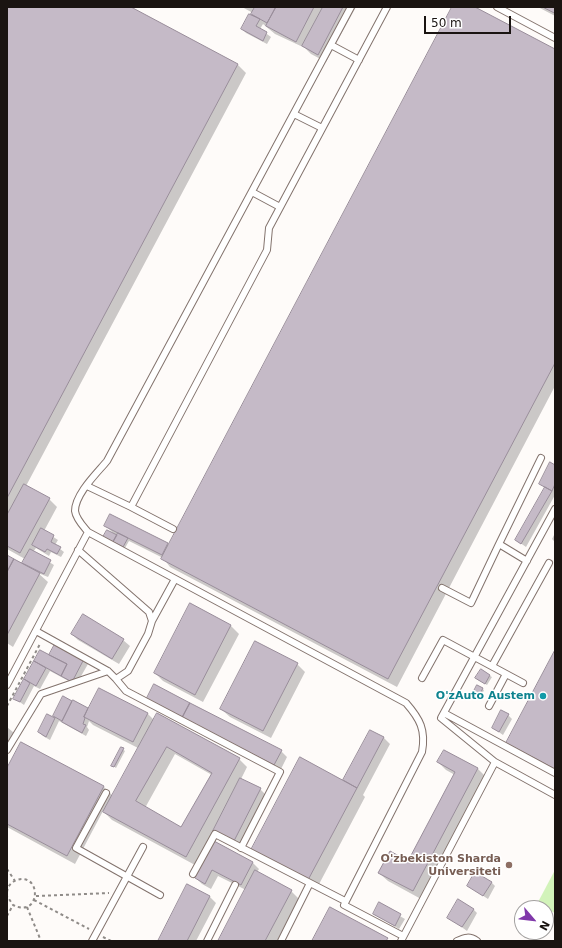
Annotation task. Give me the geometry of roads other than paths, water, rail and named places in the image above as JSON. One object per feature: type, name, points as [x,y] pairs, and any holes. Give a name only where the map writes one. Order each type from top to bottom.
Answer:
[{"type":"lane","points":[[344,901],[422,752],[424,739],[418,717],[406,703],[88,532],[79,521],[75,510],[81,492],[107,461],[351,7]]},
{"type":"lane","points":[[130,507],[267,250],[269,228],[387,7]]},
{"type":"lane","points":[[497,7],[555,38]]},
{"type":"lane","points":[[331,46],[359,60]]},
{"type":"lane","points":[[294,114],[322,128]]},
{"type":"lane","points":[[252,192],[280,207]]},
{"type":"lane","points":[[442,588],[471,603],[541,458]]},
{"type":"lane","points":[[87,486],[173,529]]},
{"type":"lane","points":[[555,509],[441,718],[495,762],[555,795]]},
{"type":"lane","points":[[7,685],[88,532]]},
{"type":"lane","points":[[500,544],[527,561]]},
{"type":"lane","points":[[78,550],[149,612],[152,621]]},
{"type":"lane","points":[[492,666],[549,563]]},
{"type":"lane","points":[[116,679],[128,672],[148,634],[152,621],[175,579]]},
{"type":"lane","points":[[36,632],[108,671],[126,691],[280,772],[241,848]]},
{"type":"lane","points":[[422,678],[443,640],[524,683]]},
{"type":"lane","points":[[7,750],[40,694],[108,671]]},
{"type":"lane","points":[[488,706],[506,674]]},
{"type":"lane","points":[[444,713],[555,773]]},
{"type":"lane","points":[[193,874],[214,834],[344,901],[344,905],[402,939],[495,762]]},
{"type":"lane","points":[[106,793],[76,848],[160,895]]},
{"type":"lane","points":[[92,941],[143,847]]},
{"type":"lane","points":[[280,941],[310,883]]},
{"type":"lane","points":[[206,941],[235,885]]},
{"type":"lane","points":[[458,941],[463,938],[472,938],[477,941]]},
{"type":"place","name":"O'zAuto Austem","points":[[543,696]]},
{"type":"place","name":"O'zbekiston Sharda Universiteti","points":[[509,865]]}]
